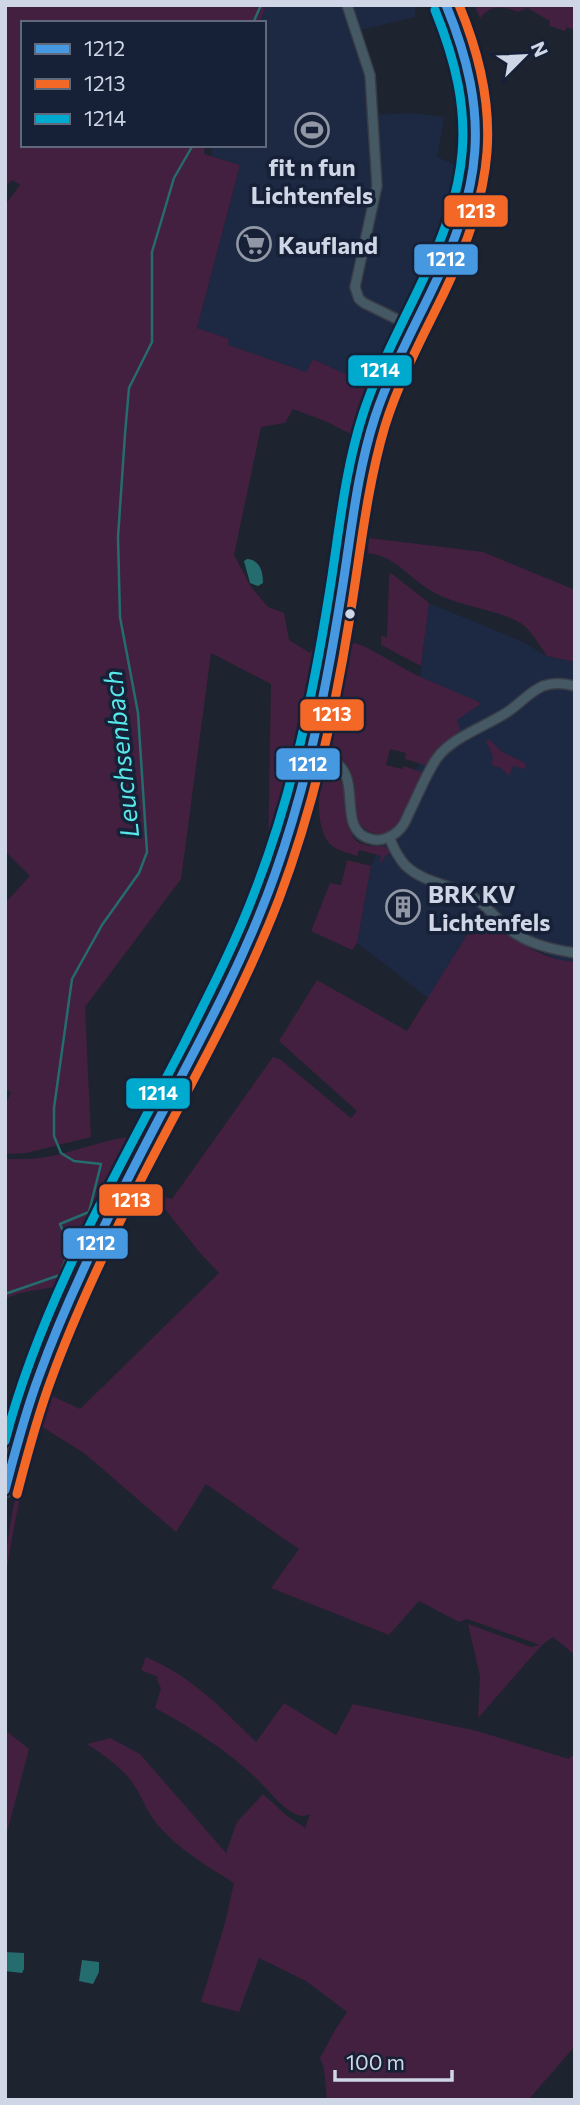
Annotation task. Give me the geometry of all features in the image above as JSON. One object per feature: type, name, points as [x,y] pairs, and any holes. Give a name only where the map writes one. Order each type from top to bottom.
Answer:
[{"type":"main road","points":[[5,1491],[23,1421],[76,1283],[244,950],[276,872],[304,780],[331,659],[367,450],[379,406],[454,240],[464,213],[472,177],[476,131],[467,58],[446,5]]},
{"type":"street","points":[[347,5],[370,75],[377,186],[356,282],[356,293],[364,303],[413,327]]},
{"type":"street","points":[[312,750],[325,754],[343,770],[350,791],[350,813],[357,832],[372,840],[389,837],[403,826],[429,770],[446,748],[508,712],[537,689],[553,683],[575,686]]},
{"type":"street","points":[[389,837],[403,863],[410,869],[467,893],[483,903],[503,924],[527,940],[548,948],[575,953]]},
{"type":"shaded area","points":[[5,5],[267,5],[260,21],[21,21],[21,147],[205,147],[204,154],[240,165],[197,328],[229,339],[228,345],[306,372],[313,359],[379,390],[366,427],[355,436],[293,409],[285,423],[261,427],[234,555],[251,587],[268,607],[284,613],[289,640],[310,653],[323,630],[329,632],[316,699],[276,862],[234,963],[152,1124],[146,1123],[218,987],[268,859],[271,684],[211,653],[181,879],[85,1007],[91,1137],[26,1153],[6,1154],[5,1111],[8,1110],[5,1106],[11,1092],[5,1089],[5,903],[30,876],[5,851],[5,205],[20,185],[12,180],[5,187]]},
{"type":"shaded area","points":[[267,5],[415,5],[415,17],[353,32],[364,69],[367,115],[413,113],[444,117],[437,157],[468,170],[451,230],[422,289],[379,390],[313,359],[306,372],[227,345],[229,340],[197,328],[240,165],[211,156],[213,147],[266,147],[266,21],[260,21]]},
{"type":"shaded area","points":[[477,5],[575,5],[575,30],[567,27],[565,31],[550,26],[550,21],[527,8],[518,12],[493,8],[480,18]]},
{"type":"shaded area","points":[[369,538],[483,552],[575,590],[575,662],[547,656],[529,631],[515,620],[437,594],[393,562],[368,553]]},
{"type":"shaded area","points":[[244,561],[255,561],[261,570],[263,583],[258,586],[250,583]]},
{"type":"shaded area","points":[[391,573],[429,603],[421,666],[381,645],[381,636],[387,637]]},
{"type":"shaded area","points":[[429,603],[521,641],[547,656],[575,662],[575,962],[561,961],[517,941],[501,928],[487,911],[482,911],[428,998],[357,943],[371,866],[452,698],[420,677]]},
{"type":"shaded area","points":[[355,643],[416,675],[479,702],[479,705],[457,720],[460,733],[441,747],[428,766],[405,759],[406,753],[390,749],[386,765],[402,769],[403,766],[425,773],[404,815],[388,831],[378,834],[368,831],[358,822],[355,814],[355,786],[351,773],[345,762],[329,749],[329,731],[350,644]]},
{"type":"shaded area","points":[[489,739],[502,752],[525,763],[525,769],[513,766],[509,776],[501,768],[492,765],[493,756],[486,741]]},
{"type":"shaded area","points":[[327,766],[338,775],[343,787],[349,828],[355,839],[366,845],[384,846],[392,852],[385,856],[382,862],[381,856],[359,850],[357,856],[340,850],[326,838],[320,818],[319,795]]},
{"type":"shaded area","points":[[347,860],[371,866],[357,943],[352,950],[311,931],[330,883],[341,885]]},
{"type":"shaded area","points":[[482,911],[487,911],[505,930],[526,946],[550,957],[575,962],[575,1514],[571,1514],[575,1516],[575,1655],[553,1637],[542,1645],[478,1718],[480,1676],[468,1624],[531,1647],[540,1645],[467,1619],[459,1622],[419,1601],[389,1635],[271,1588],[299,1549],[206,1484],[176,1532],[84,1453],[39,1425],[50,1395],[80,1409],[219,1273],[153,1194],[172,1199],[273,1057],[281,1060],[351,1118],[357,1111],[279,1041],[317,980],[407,1031]]},
{"type":"shaded area","points":[[128,1137],[141,1146],[73,1281],[5,1299],[5,1159],[45,1157]]},
{"type":"shaded area","points":[[35,1430],[40,1433],[23,1487],[5,1581],[7,1543],[14,1504]]},
{"type":"shaded area","points":[[146,1657],[192,1684],[256,1742],[284,1703],[336,1735],[353,1704],[477,1731],[569,1759],[575,1753],[575,2046],[530,2098],[532,2100],[327,2100],[324,2069],[320,2058],[347,2012],[306,1981],[259,1958],[239,2012],[201,2002],[234,1883],[193,1856],[165,1833],[153,1819],[129,1778],[87,1744],[110,1738],[140,1754],[226,1853],[237,1822],[263,1794],[305,1828],[310,1814],[299,1816],[289,1811],[232,1757],[155,1708],[161,1688],[158,1677],[141,1670]]},
{"type":"shaded area","points":[[5,1730],[29,1749],[5,1840]]},
{"type":"shaded area","points":[[5,1952],[24,1953],[22,1973],[5,1971]]},
{"type":"shaded area","points":[[82,1960],[99,1962],[99,1972],[93,1984],[79,1981]]},
{"type":"waterway","name":"Leuchsenbach","points":[[254,21],[261,5]]},
{"type":"waterway","name":"Leuchsenbach","points":[[5,1294],[60,1275],[70,1247],[60,1224],[89,1212],[101,1164],[74,1161],[61,1153],[54,1136],[54,1108],[72,979],[102,925],[139,873],[147,852],[138,713],[120,617],[118,537],[129,388],[152,342],[152,252],[174,178],[192,147]]},
{"type":"transit line","name":"1212","points":[[5,1490],[29,1404],[60,1323],[108,1218],[245,949],[275,874],[297,806],[329,666],[368,439],[393,370],[448,256],[470,186],[475,152],[475,118],[461,45],[446,5]]},
{"type":"transit line","name":"1213","points":[[17,1494],[46,1394],[83,1300],[107,1247],[216,1036],[265,934],[302,831],[337,692],[378,450],[404,376],[460,257],[482,187],[487,152],[483,82],[474,45],[459,5]]},
{"type":"transit line","name":"1214","points":[[5,1441],[20,1389],[60,1288],[230,950],[255,891],[280,819],[316,670],[356,436],[375,382],[436,251],[458,183],[462,151],[458,85],[435,10]]},
{"type":"place","name":"fit n fun Lichtenfels","points":[[312,130]]},
{"type":"place","name":"Kaufland","points":[[254,244]]},
{"type":"place","name":"BRK KV Lichtenfels","points":[[403,907]]}]
